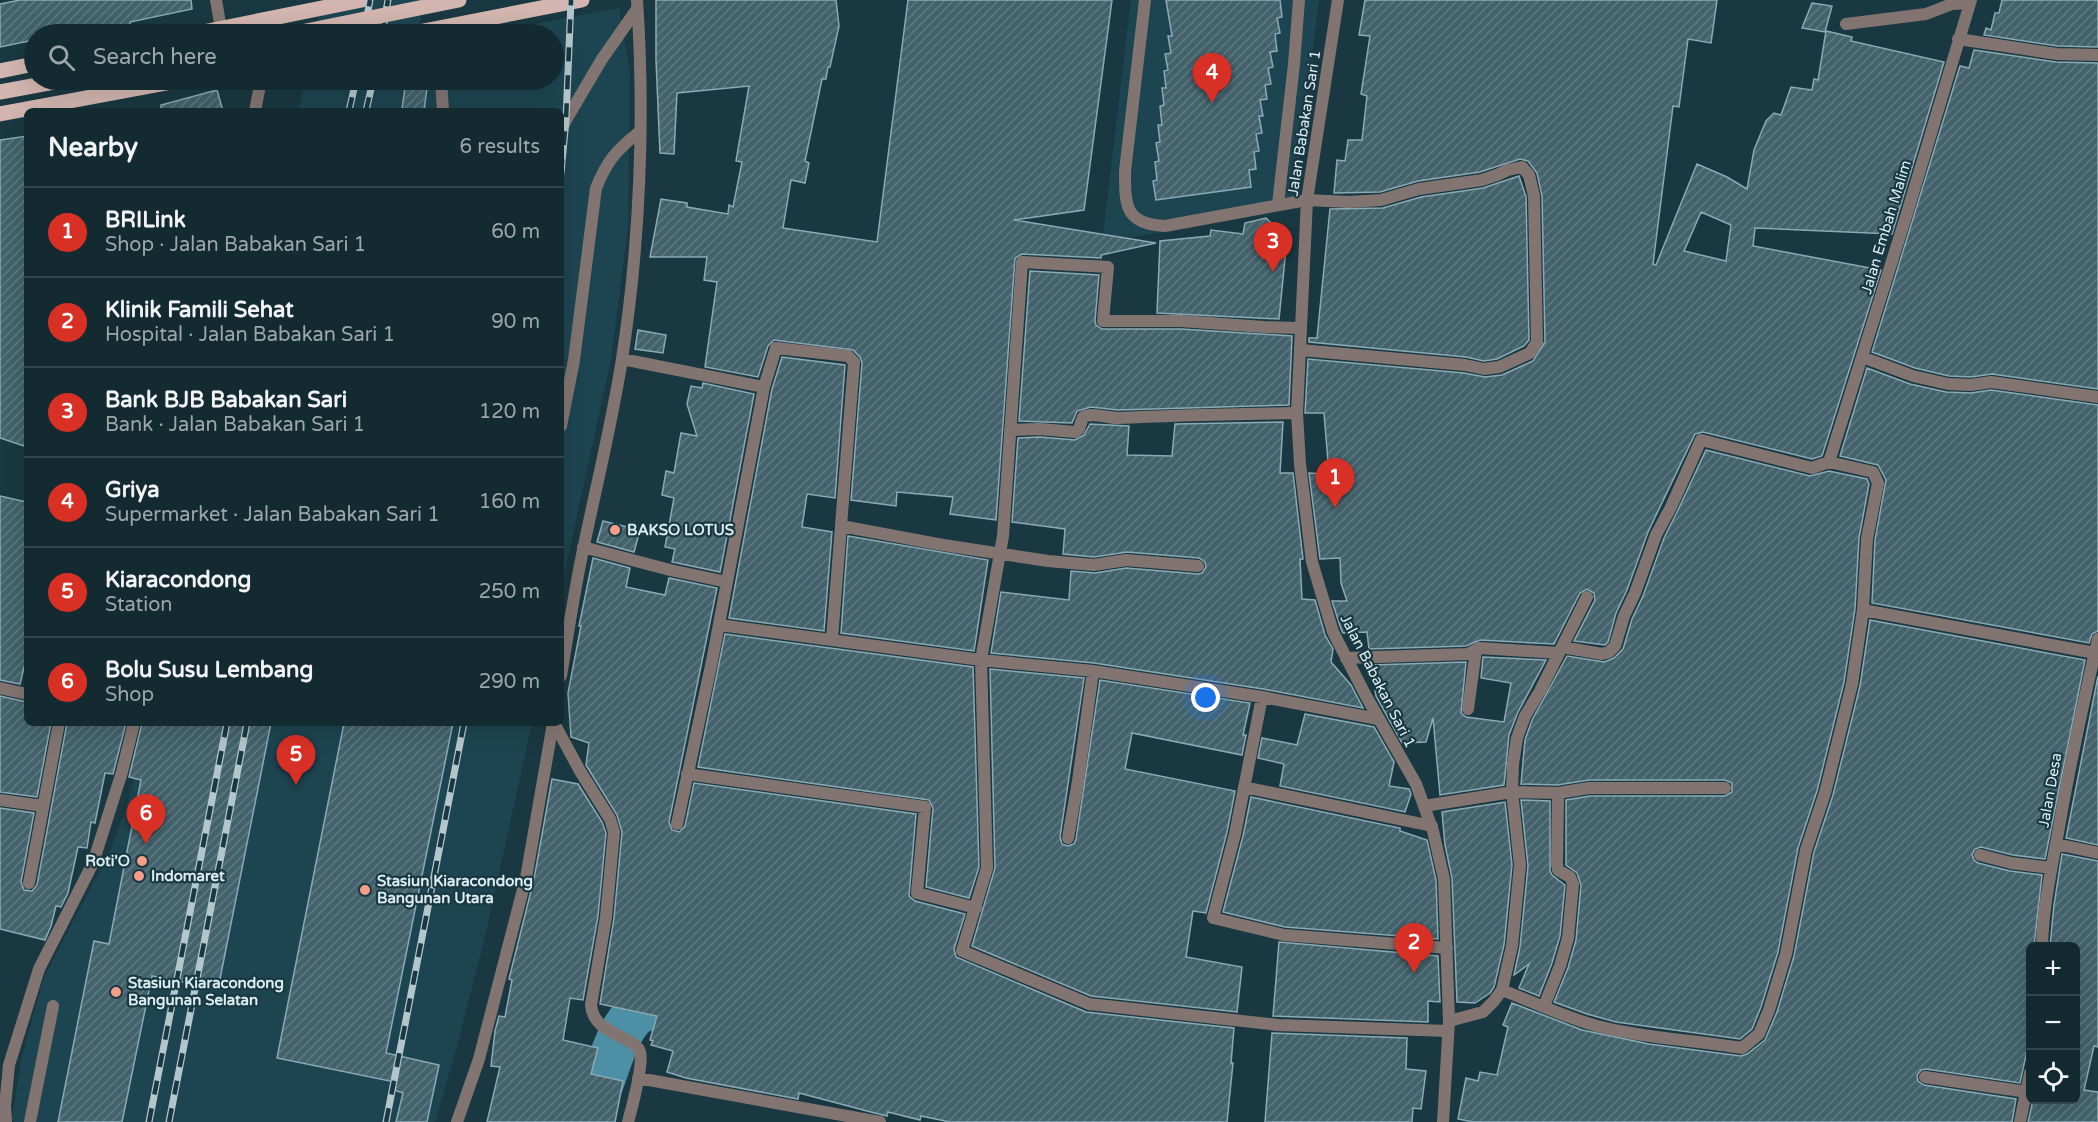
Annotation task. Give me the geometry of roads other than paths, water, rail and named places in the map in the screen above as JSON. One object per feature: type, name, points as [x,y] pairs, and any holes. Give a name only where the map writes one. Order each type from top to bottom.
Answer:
[{"type":"main road","points":[[239,24],[302,6],[362,0]]},
{"type":"main road","points":[[340,24],[459,0]]},
{"type":"main road","points":[[466,24],[534,5],[582,0]]},
{"type":"main road","points":[[0,71],[24,66]]},
{"type":"main road","points":[[0,92],[24,88]]},
{"type":"main road","points":[[32,108],[129,90]]},
{"type":"main road","points":[[0,114],[24,110]]},
{"type":"street","points":[[216,0],[220,24]]},
{"type":"street","points":[[1145,0],[1125,171],[1125,198],[1129,212],[1138,221],[1166,226],[1307,200],[1349,202],[1381,200],[1419,189],[1482,180],[1522,167],[1530,175],[1534,196],[1537,342],[1530,353],[1499,367],[1484,369],[1301,350]]},
{"type":"street","points":[[1278,204],[1299,0]]},
{"type":"street","name":"Jalan Babakan Sari 1","points":[[1338,0],[1307,200],[1298,414],[1300,464],[1312,562],[1333,632],[1378,719],[1416,784],[1432,826],[1444,879],[1448,1026],[1443,1122]]},
{"type":"street","points":[[1846,24],[1926,14],[1952,4],[1970,2]]},
{"type":"street","name":"Jalan Embah Malim","points":[[1829,462],[1970,2]]},
{"type":"street","points":[[564,658],[583,547],[622,359],[640,168],[637,4]]},
{"type":"street","points":[[564,126],[637,4]]},
{"type":"street","points":[[1958,39],[2057,54],[2098,55]]},
{"type":"street","points":[[256,108],[259,90]]},
{"type":"street","points":[[442,90],[443,108]]},
{"type":"street","points":[[564,411],[574,360],[596,188],[606,166],[617,150],[640,131]]},
{"type":"street","points":[[1301,328],[1181,321],[1103,321],[1108,267],[1022,262],[1003,536],[981,660],[987,868],[962,951],[1089,1004],[1278,1024],[1448,1026],[1483,1012],[1502,990],[1512,946],[1520,865],[1512,792],[1517,738],[1525,716],[1587,597]]},
{"type":"street","points":[[677,824],[719,625],[764,387],[776,348],[848,356],[854,362],[832,639]]},
{"type":"street","points":[[1862,357],[1914,376],[1948,384],[1971,385],[1991,382],[2098,397]]},
{"type":"street","points":[[622,359],[764,387]]},
{"type":"street","points":[[1010,429],[1075,432],[1080,429],[1083,417],[1087,415],[1115,418],[1154,415],[1298,414]]},
{"type":"street","points":[[1346,658],[1468,654],[1479,648],[1561,650],[1602,654],[1609,652],[1615,646],[1624,616],[1656,535],[1701,440],[1812,468],[1829,462],[1873,472],[1878,483],[1867,539],[1863,610],[1852,684],[1825,793],[1806,850],[1786,954],[1769,1010],[1759,1034],[1742,1048],[1644,1036],[1596,1026],[1502,990]]},
{"type":"street","points":[[841,526],[1000,554],[1083,564],[1105,565],[1126,561],[1198,566]]},
{"type":"street","points":[[583,547],[670,570],[727,582]]},
{"type":"street","points":[[1863,610],[2095,653]]},
{"type":"street","points":[[719,625],[981,660],[1093,671],[1262,697],[1378,719]]},
{"type":"street","name":"Jalan Desa","points":[[2042,942],[2051,868],[2073,748],[2098,639]]},
{"type":"street","points":[[1468,709],[1476,650]]},
{"type":"street","points":[[1068,838],[1093,671]]},
{"type":"street","points":[[0,688],[24,693]]},
{"type":"street","points":[[1262,697],[1235,834],[1213,918],[1284,935],[1447,948]]},
{"type":"street","points":[[29,883],[58,726]]},
{"type":"street","points":[[6,1122],[5,1106],[9,1065],[39,969],[93,863],[122,772],[133,726]]},
{"type":"street","points":[[457,1122],[479,1059],[526,878],[552,726]]},
{"type":"street","points":[[555,726],[610,819],[614,832],[606,917],[591,1005],[594,1017],[613,1034],[636,1044],[641,1054],[628,1122]]},
{"type":"street","points":[[687,774],[925,807],[917,893],[976,908]]},
{"type":"street","points":[[1244,787],[1432,826]]},
{"type":"street","points":[[1424,806],[1512,792],[1558,793],[1589,788],[1725,788]]},
{"type":"street","points":[[1544,1006],[1568,938],[1573,884],[1570,877],[1558,870],[1557,864],[1558,793]]},
{"type":"street","points":[[0,800],[43,806]]},
{"type":"street","points":[[2056,844],[2098,853]]},
{"type":"street","points":[[1980,855],[2051,868]]},
{"type":"street","points":[[30,1122],[52,1006]]},
{"type":"street","points":[[1925,1077],[2026,1092],[2020,1122]]},
{"type":"street","points":[[638,1078],[880,1122]]},
{"type":"waterway","points":[[580,1122],[599,1090],[618,1040],[632,1018],[641,1011],[652,1008],[696,1020]]},
{"type":"railway","points":[[366,24],[370,0]]},
{"type":"railway","points":[[384,24],[388,0]]},
{"type":"railway","points":[[564,141],[571,0]]},
{"type":"railway","points":[[350,108],[354,90]]},
{"type":"railway","points":[[367,108],[371,90]]},
{"type":"railway","points":[[149,1122],[226,726]]},
{"type":"railway","points":[[169,1122],[246,726]]},
{"type":"railway","points":[[386,1122],[463,726]]},
{"type":"place","name":"Griya","points":[[1212,103]]},
{"type":"place","name":"Bank BJB Babakan Sari","points":[[1273,272]]},
{"type":"place","name":"BRILink","points":[[1335,508]]},
{"type":"place","name":"BAKSO LOTUS","points":[[615,530]]},
{"type":"place","name":"Kiaracondong","points":[[296,785]]},
{"type":"place","name":"Bolu Susu Lembang","points":[[146,844]]},
{"type":"place","name":"Roti'O","points":[[142,861]]},
{"type":"place","name":"Indomaret","points":[[139,876]]},
{"type":"place","name":"Stasiun Kiaracondong Bangunan Utara","points":[[365,890]]},
{"type":"place","name":"Klinik Famili Sehat","points":[[1414,973]]},
{"type":"place","name":"Stasiun Kiaracondong Bangunan Selatan","points":[[116,992]]}]
